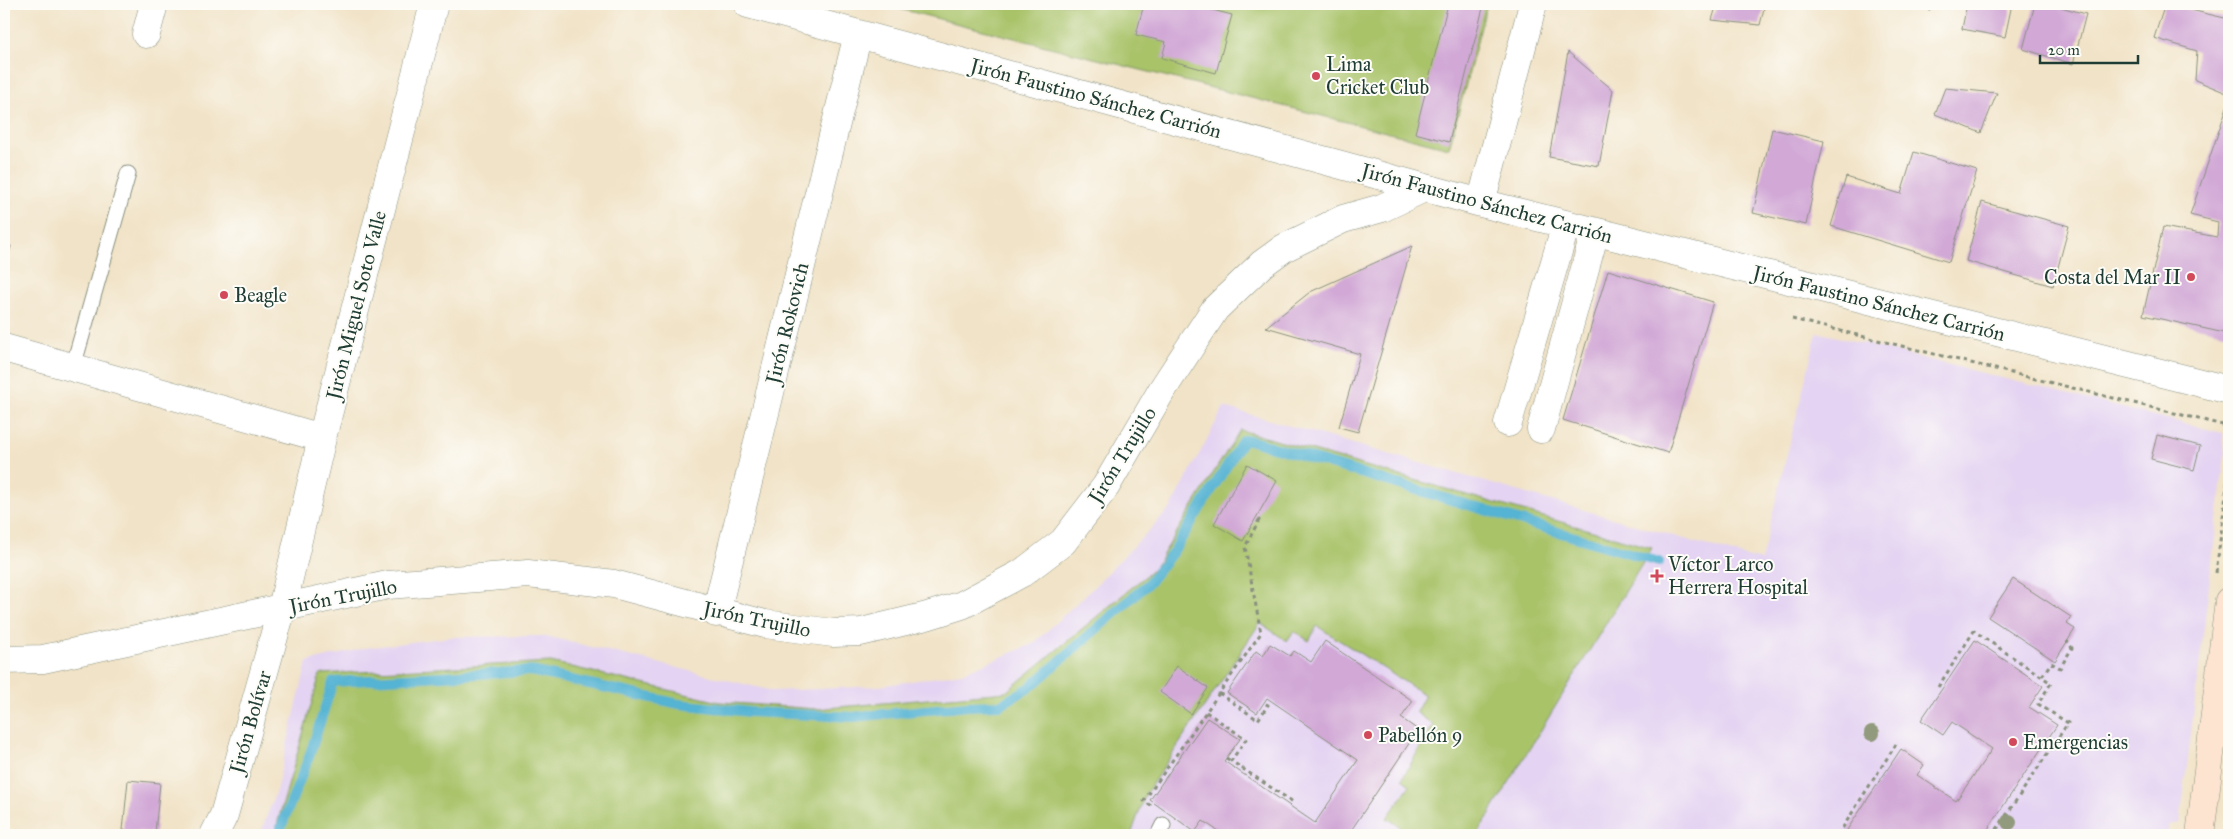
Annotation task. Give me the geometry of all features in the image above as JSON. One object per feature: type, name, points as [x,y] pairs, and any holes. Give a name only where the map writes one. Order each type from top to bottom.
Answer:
[{"type":"main road","points":[[2200,835],[2229,601]]},
{"type":"street","points":[[146,34],[154,4]]},
{"type":"street","name":"Jirón Miguel Soto Valle","points":[[282,608],[322,438],[434,4]]},
{"type":"street","name":"Jirón Faustino Sánchez Carrión","points":[[748,4],[1481,203],[2229,390]]},
{"type":"street","points":[[1481,203],[1533,4]]},
{"type":"street","name":"Jirón Rokovich","points":[[716,612],[858,34]]},
{"type":"street","points":[[1343,219],[1356,201],[1356,185],[1345,166]]},
{"type":"street","name":"Jirón Trujillo","points":[[4,660],[43,659],[388,585],[528,574],[614,584],[716,612],[804,631],[861,632],[927,616],[962,605],[1022,574],[1063,542],[1100,494],[1172,375],[1215,309],[1262,264],[1284,248],[1343,219],[1382,208],[1424,188]]},
{"type":"street","points":[[1508,423],[1566,224]]},
{"type":"street","points":[[1542,429],[1595,232]]},
{"type":"street","points":[[4,348],[322,438]]},
{"type":"street","name":"Jirón Bolívar","points":[[214,835],[224,815],[282,608]]},
{"type":"lane","points":[[73,367],[128,174]]},
{"type":"path","points":[[1792,319],[2223,425],[2229,432]]},
{"type":"path","points":[[1156,809],[1144,801],[1261,633],[1245,547],[1259,520],[1256,518]]},
{"type":"path","points":[[1938,687],[1974,631],[2051,683],[2038,704],[2068,723],[1992,835]]},
{"type":"path","points":[[2042,676],[2051,663],[2060,668],[2072,648],[2067,641]]},
{"type":"path","points":[[1219,693],[1258,720],[1268,706],[1264,702]]},
{"type":"path","points":[[1206,712],[1246,739],[1231,762]]},
{"type":"path","points":[[1845,835],[1839,833],[1898,741]]},
{"type":"path","points":[[1226,758],[1293,802]]},
{"type":"shaded area","name":"Víctor Larco Herrera Hospital","points":[[1817,332],[2223,433],[2225,455],[2180,823],[2169,825],[2167,835],[260,835],[276,791],[307,662],[365,648],[451,637],[546,636],[773,691],[880,686],[962,673],[1033,644],[1091,590],[1171,508],[1224,407],[1761,561]]},
{"type":"green space","name":"Lima Cricket Club","points":[[880,4],[1487,4],[1449,148]]},
{"type":"green space","points":[[1240,430],[1652,548],[1477,835],[1413,835],[1387,818],[1410,785],[1402,779],[1433,725],[1416,712],[1425,695],[1317,626],[1309,641],[1294,631],[1287,641],[1260,623],[1145,795],[1131,835],[274,835],[320,674],[551,662],[719,702],[816,709],[1006,692],[1154,569]]},
{"type":"building","points":[[1144,4],[1189,4],[1232,15],[1216,73],[1162,58],[1166,42],[1136,35]]},
{"type":"building","points":[[1448,4],[1484,4],[1449,142],[1415,133]]},
{"type":"building","points":[[1717,4],[1765,4],[1760,25],[1712,20]]},
{"type":"building","points":[[1900,4],[1931,4],[1930,10]]},
{"type":"building","points":[[1967,4],[2012,4],[2005,37],[1962,29]]},
{"type":"building","points":[[2035,4],[2050,4],[2086,14],[2073,64],[2023,49]]},
{"type":"building","points":[[2165,4],[2229,19],[2229,94],[2195,80],[2197,51],[2154,38]]},
{"type":"building","points":[[1568,52],[1613,90],[1599,166],[1549,157]]},
{"type":"building","points":[[1945,88],[1997,93],[1981,133],[1935,114]]},
{"type":"building","name":"Costa del Mar II","points":[[2229,101],[2229,334],[2143,315],[2163,227],[2217,237],[2218,222],[2190,215]]},
{"type":"building","points":[[1772,129],[1824,141],[1806,225],[1753,213]]},
{"type":"building","points":[[1914,152],[1977,171],[1949,262],[1831,226],[1846,177],[1901,194]]},
{"type":"building","points":[[1982,202],[2069,226],[2053,286],[1966,261]]},
{"type":"building","points":[[4,244],[11,246],[4,271]]},
{"type":"building","points":[[1412,246],[1358,432],[1339,427],[1360,354],[1266,327],[1310,292]]},
{"type":"building","points":[[1608,270],[1713,302],[1668,453],[1563,420]]},
{"type":"building","points":[[2157,435],[2200,446],[2194,470],[2151,459]]},
{"type":"building","points":[[1247,464],[1277,481],[1243,541],[1214,524]]},
{"type":"building","points":[[2013,579],[2071,617],[2067,624],[2075,629],[2055,661],[1988,617]]},
{"type":"building","name":"Emergencias","points":[[1975,640],[2043,686],[2029,707],[2057,725],[1984,835],[1855,835],[1847,830],[1901,749],[1924,765],[1917,775],[1956,801],[1992,749],[1952,722],[1943,735],[1921,720]]},
{"type":"building","name":"Pabellón 9","points":[[1325,641],[1413,701],[1401,718],[1418,730],[1348,835],[1224,835],[1203,821],[1195,832],[1150,800],[1207,718],[1240,739],[1224,761],[1315,823],[1358,760],[1267,698],[1257,713],[1227,693],[1256,651],[1263,656],[1270,644],[1290,656],[1294,651],[1311,662]]},
{"type":"building","points":[[1177,666],[1208,688],[1191,714],[1160,692]]},
{"type":"building","points":[[128,780],[160,783],[155,833],[123,830]]},
{"type":"waterway","points":[[278,835],[309,757],[333,682],[531,671],[679,704],[749,712],[853,717],[968,706],[1000,705],[1029,688],[1149,583],[1173,552],[1243,440],[1249,440],[1659,562]]},
{"type":"place","name":"Lima Cricket Club","points":[[1316,76]]},
{"type":"place","name":"Costa del Mar II","points":[[2191,277]]},
{"type":"place","name":"Beagle","points":[[224,295]]},
{"type":"place","name":"Víctor Larco Herrera Hospital","points":[[1657,576]]},
{"type":"place","name":"Pabellón 9","points":[[1368,735]]},
{"type":"place","name":"Emergencias","points":[[2013,742]]}]
